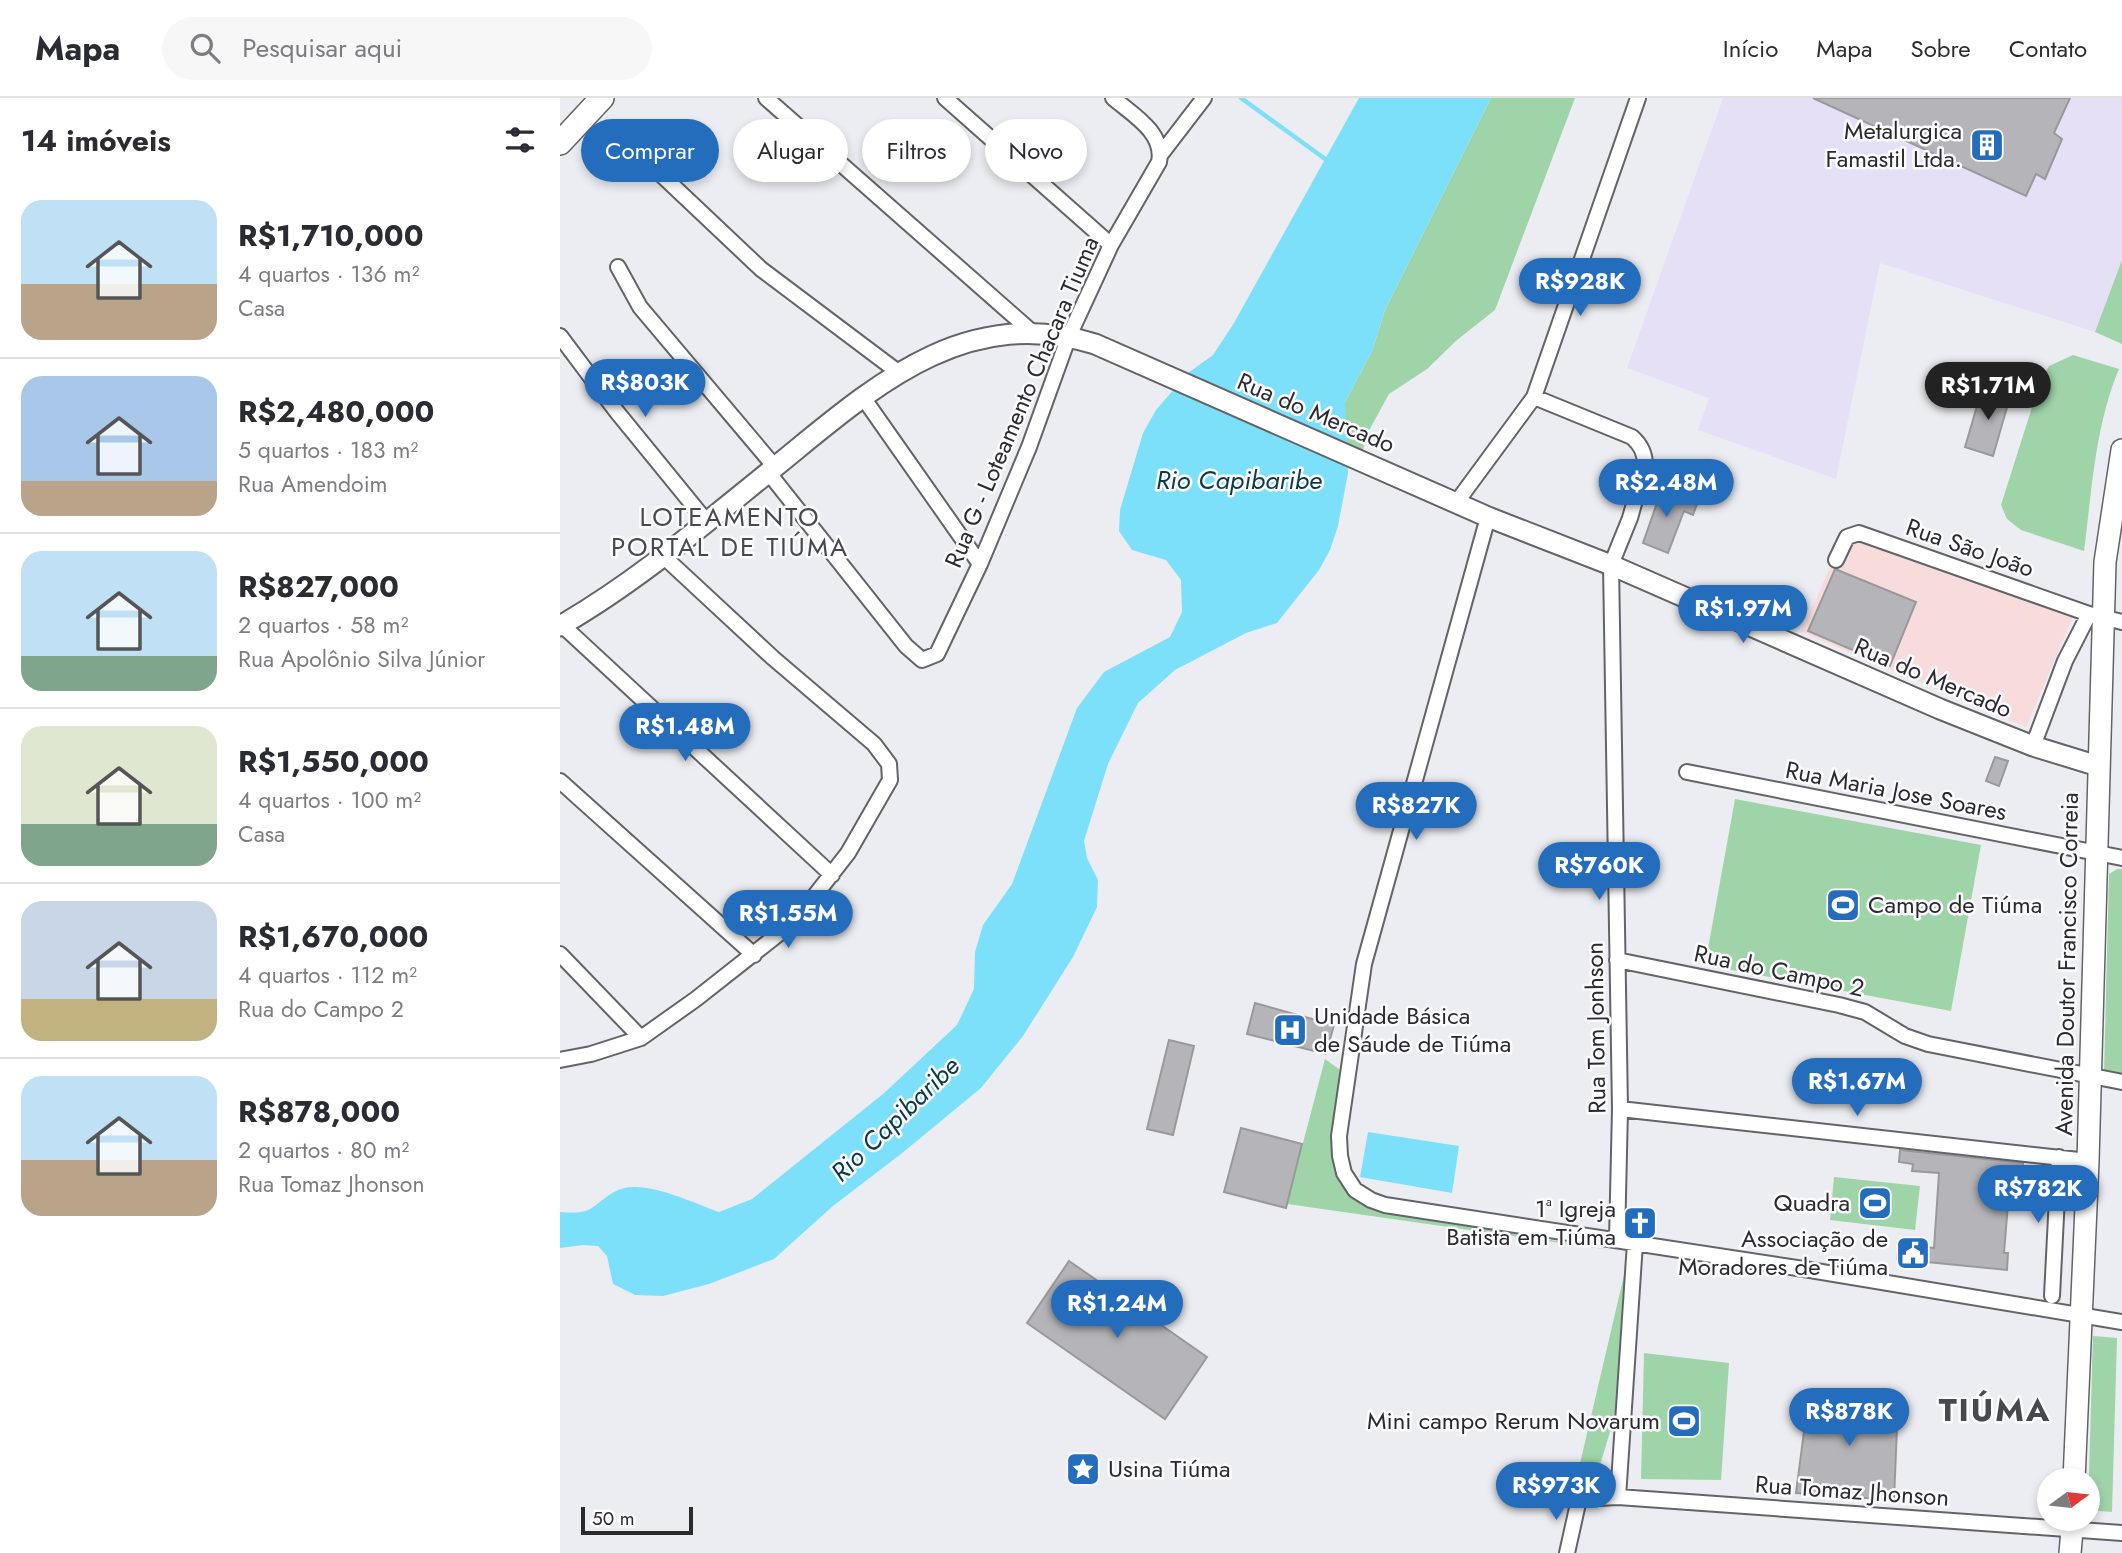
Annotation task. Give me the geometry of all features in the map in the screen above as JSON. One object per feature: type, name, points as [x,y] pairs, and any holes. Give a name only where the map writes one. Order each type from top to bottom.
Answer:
[{"type":"highway","points":[[560,144],[602,98]]},
{"type":"main road","name":"Rua do Mercado","points":[[561,625],[662,555],[862,396],[898,372],[944,349],[980,339],[1032,332],[1069,335],[1148,367],[1488,517],[1611,565],[1928,704],[2033,746],[2098,766]]},
{"type":"main road","name":"Avenida Doutor Francisco Correia","points":[[2075,1468],[2088,1161],[2105,562],[2122,450]]},
{"type":"main road","points":[[2070,1553],[2072,1531]]},
{"type":"street","points":[[766,98],[1032,332]]},
{"type":"street","points":[[945,98],[1111,245]]},
{"type":"street","points":[[1113,98],[1154,135],[1161,154]]},
{"type":"street","name":"Rua G - Loteamento Chacara Tiuma","points":[[772,470],[906,646],[922,660],[937,654],[980,564],[1038,425],[1069,335],[1111,245],[1154,172],[1161,154],[1204,98]]},
{"type":"street","points":[[1456,503],[1534,397],[1638,98]]},
{"type":"street","points":[[669,182],[761,269],[898,372]]},
{"type":"street","points":[[618,267],[640,307],[772,470]]},
{"type":"street","points":[[560,336],[625,422],[706,521]]},
{"type":"street","points":[[862,396],[980,564]]},
{"type":"street","points":[[1534,397],[1632,437],[1645,457],[1630,518],[1611,565]]},
{"type":"street","points":[[1488,517],[1364,964],[1339,1136],[1340,1156],[1345,1173],[1355,1189],[1371,1200],[1385,1205],[1617,1239],[2122,1322]]},
{"type":"street","name":"Rua São João","points":[[1836,560],[1847,537],[1859,533],[2105,618]]},
{"type":"street","points":[[560,1060],[591,1054],[641,1038],[796,921],[832,874],[890,780],[889,764],[874,744],[773,658],[662,555]]},
{"type":"street","name":"Rua Tom Jonhson","points":[[1611,565],[1620,1109],[1617,1239]]},
{"type":"street","points":[[2033,746],[2065,661],[2105,618]]},
{"type":"street","points":[[561,625],[832,874]]},
{"type":"street","name":"Rua Maria Jose Soares","points":[[1687,772],[2122,858]]},
{"type":"street","points":[[560,781],[754,955]]},
{"type":"street","points":[[560,954],[641,1038]]},
{"type":"street","name":"Rua do Campo 2","points":[[1617,960],[1865,1012],[1905,1036],[1928,1044],[2122,1082]]},
{"type":"street","points":[[1620,1109],[2088,1161]]},
{"type":"street","points":[[2052,1296],[2059,1157]]},
{"type":"street","points":[[1618,1497],[1635,1243]]},
{"type":"street","name":"Rua Tomaz Jhonson","points":[[1567,1553],[1579,1499],[1618,1497],[2037,1522]]},
{"type":"street","name":"Rua Tomaz Jhonson","points":[[2100,1529],[2122,1533]]},
{"type":"shaded area","points":[[1723,98],[2122,98],[2122,260],[2095,332],[1880,263],[1836,479],[1698,430],[1709,398],[1627,368]]},
{"type":"shaded area","points":[[1848,527],[2073,617],[2026,727],[1801,632]]},
{"type":"green space","points":[[1491,98],[1575,98],[1495,310],[1457,340],[1427,369],[1389,394],[1366,436],[1363,450],[1347,445],[1344,428],[1345,402],[1372,351],[1385,310]]},
{"type":"green space","points":[[2122,260],[2122,344],[2095,332]]},
{"type":"green space","points":[[2073,355],[2119,369],[2099,436],[2084,551],[2021,530],[2007,519],[2001,505],[2040,382],[2049,366]]},
{"type":"green space","name":"Campo de Tiúma","points":[[1735,799],[1981,845],[1951,1011],[1705,965]]},
{"type":"green space","points":[[2122,869],[2122,1077],[2104,1074],[2109,874]]},
{"type":"green space","points":[[1325,1059],[1339,1069],[1342,1081],[1339,1176],[1348,1193],[1373,1210],[1611,1250],[1287,1204]]},
{"type":"green space","name":"Quadra","points":[[1834,1177],[1920,1186],[1915,1230],[1830,1220]]},
{"type":"green space","points":[[1625,1271],[1619,1402],[1597,1475],[1590,1479],[1578,1472]]},
{"type":"green space","points":[[2093,1336],[2117,1338],[2112,1512],[2100,1511],[2100,1468],[2089,1468]]},
{"type":"green space","name":"Mini campo Rerum Novarum","points":[[1644,1353],[1729,1363],[1721,1480],[1641,1479]]},
{"type":"water","name":"Rio Capibaribe","points":[[1359,98],[1491,98],[1385,310],[1372,351],[1345,402],[1348,473],[1338,526],[1330,550],[1319,570],[1277,623],[1246,633],[1175,670],[1138,703],[1108,764],[1084,841],[1087,858],[1098,880],[1097,907],[1073,957],[1023,1036],[981,1088],[833,1206],[774,1259],[709,1284],[663,1296],[635,1295],[613,1284],[607,1256],[598,1246],[560,1248],[560,1212],[585,1211],[614,1192],[638,1187],[666,1193],[719,1212],[752,1199],[883,1094],[957,1025],[974,989],[975,952],[983,925],[1012,884],[1077,708],[1104,672],[1170,637],[1182,612],[1181,580],[1166,560],[1132,550],[1119,531],[1120,510],[1143,433],[1156,410],[1188,373],[1213,355],[1234,323]]},
{"type":"water","points":[[1368,1132],[1459,1146],[1452,1193],[1360,1177]]},
{"type":"building","name":"Metalurgica Famastil Ltda.","points":[[1813,98],[2070,98],[2054,133],[2062,139],[2045,179],[2036,174],[2026,196]]},
{"type":"building","points":[[1982,389],[2010,397],[1993,456],[1965,447]]},
{"type":"building","points":[[1652,487],[1697,504],[1693,515],[1684,511],[1668,553],[1643,543],[1657,503],[1647,499]]},
{"type":"building","points":[[1835,569],[1916,602],[1890,666],[1808,631]]},
{"type":"building","points":[[1995,757],[2008,761],[1999,786],[1986,781]]},
{"type":"building","name":"Unidade Básica de Sáude de Tiúma","points":[[1255,1003],[1334,1025],[1326,1054],[1247,1034]]},
{"type":"building","points":[[1169,1040],[1194,1046],[1173,1135],[1147,1129]]},
{"type":"building","points":[[1241,1128],[1302,1144],[1286,1208],[1224,1192]]},
{"type":"building","points":[[1900,1150],[2023,1163],[2022,1180],[2010,1179],[2004,1253],[2008,1253],[2007,1270],[1897,1259],[1899,1244],[1934,1248],[1939,1173],[1912,1171],[1913,1164],[1899,1162]]},
{"type":"building","points":[[1069,1261],[1207,1357],[1165,1419],[1027,1323]]},
{"type":"building","points":[[1809,1393],[1898,1403],[1894,1500],[1796,1493]]},
{"type":"waterway","points":[[1241,98],[1328,161]]},
{"type":"place","name":"Metalurgica Famastil Ltda.","points":[[1987,145]]},
{"type":"place","name":"Campo de Tiúma","points":[[1843,905]]},
{"type":"place","name":"Unidade Básica de Sáude de Tiúma","points":[[1290,1030]]},
{"type":"place","name":"Quadra","points":[[1875,1203]]},
{"type":"place","name":"1ª Igreja Batista em Tiúma","points":[[1640,1223]]},
{"type":"place","name":"Associação de Moradores de Tiúma","points":[[1913,1253]]},
{"type":"place","name":"Mini campo Rerum Novarum","points":[[1684,1421]]},
{"type":"place","name":"Usina Tiúma","points":[[1083,1469]]},
{"type":"district","name":"LOTEAMENTO PORTAL DE TIÚMA","points":[[730,532]]},
{"type":"district","name":"TIÚMA","points":[[1995,1410]]}]
